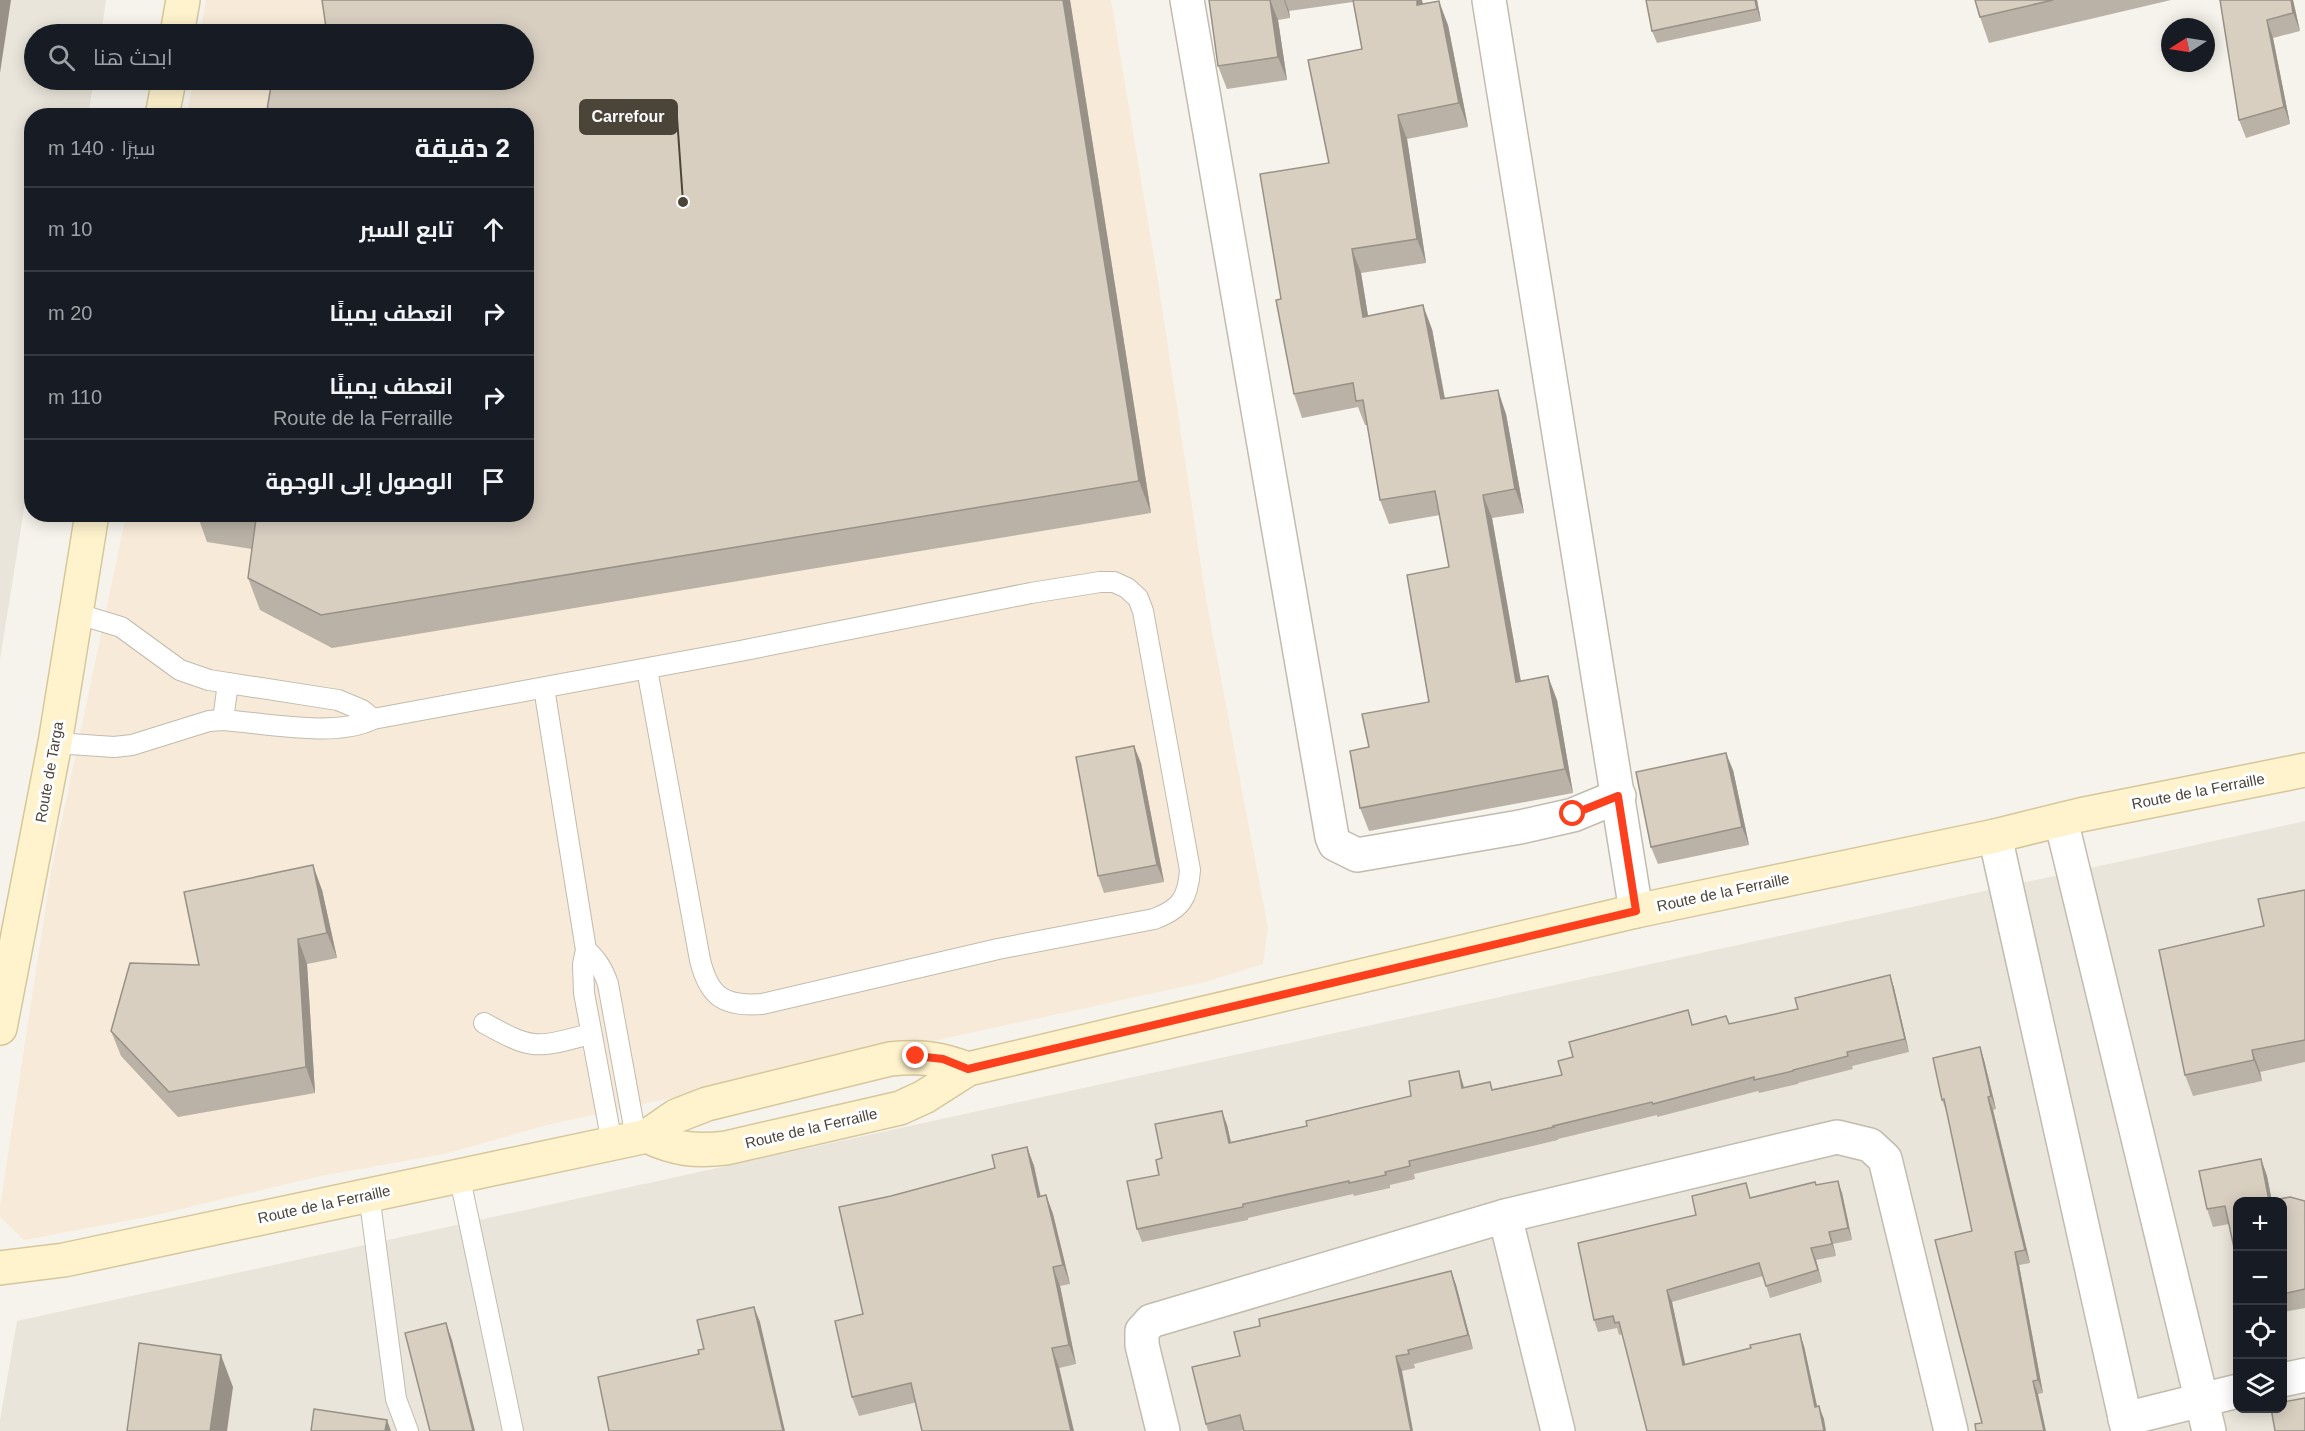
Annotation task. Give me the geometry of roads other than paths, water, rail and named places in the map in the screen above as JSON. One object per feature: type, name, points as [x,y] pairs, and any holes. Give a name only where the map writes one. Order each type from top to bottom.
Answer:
[{"type":"street","points":[[179,24],[183,0]]},
{"type":"street","points":[[1187,0],[1330,826],[1335,844],[1357,855],[1520,827],[1573,814],[1618,796]]},
{"type":"street","points":[[1490,0],[1636,911]]},
{"type":"street","points":[[164,108],[167,90]]},
{"type":"street","name":"Route de Targa","points":[[0,1028],[55,743],[91,522]]},
{"type":"street","name":"Route de la Ferraille","points":[[632,1139],[665,1144],[685,1150],[705,1151],[726,1148],[900,1108],[939,1089],[968,1069],[1636,911],[2305,770]]},
{"type":"street","points":[[2061,820],[2209,1431]]},
{"type":"street","points":[[1995,836],[2127,1425],[2201,1400],[2233,1392]]},
{"type":"street","name":"Route de la Ferraille","points":[[0,1268],[64,1260],[459,1174],[632,1139],[676,1116],[707,1104],[890,1059],[916,1056],[943,1059],[968,1069]]},
{"type":"street","points":[[1163,1431],[1142,1345],[1142,1331],[1151,1321],[1505,1216],[1837,1137],[1870,1145],[1885,1159],[1951,1431]]},
{"type":"street","points":[[1505,1216],[1558,1431]]},
{"type":"street","points":[[2287,1379],[2305,1375]]},
{"type":"lane","points":[[55,743],[114,747],[132,745],[209,721],[223,720],[346,729],[373,719],[647,669],[1031,593],[1100,582],[1114,582],[1132,592],[1138,598],[1143,610],[1190,870],[1189,886],[1182,901],[1169,913],[1154,919],[998,949],[762,1004],[740,1006],[719,998],[705,981],[647,669]]},
{"type":"lane","points":[[75,613],[121,627],[180,670],[209,680],[353,705],[373,719]]},
{"type":"lane","points":[[223,720],[228,683]]},
{"type":"lane","points":[[544,688],[586,950],[582,979],[590,1034],[632,1139]]},
{"type":"lane","points":[[302,727],[305,695]]},
{"type":"lane","points":[[586,950],[596,958],[604,970],[608,984],[632,1139]]},
{"type":"lane","points":[[484,1023],[512,1038],[535,1045],[547,1045],[590,1034]]},
{"type":"lane","points":[[459,1174],[513,1431]]},
{"type":"lane","points":[[369,1194],[396,1399],[408,1431]]},
{"type":"place","name":"Carrefour","points":[[683,202]]}]
